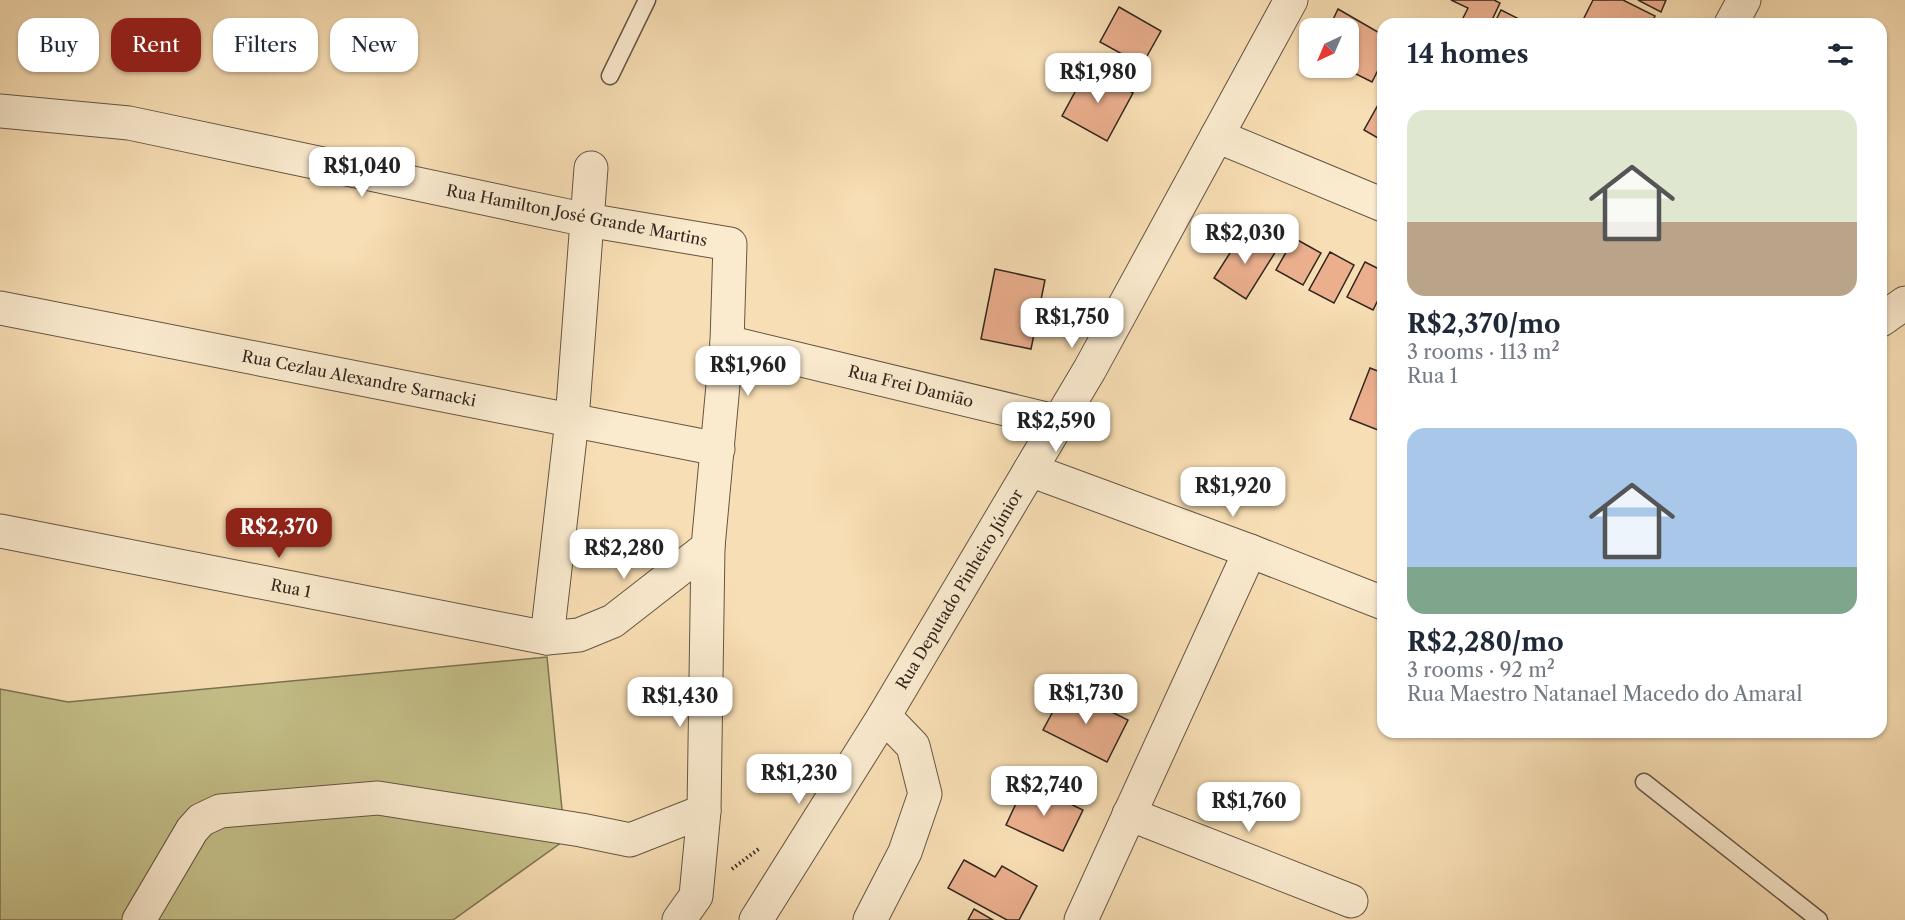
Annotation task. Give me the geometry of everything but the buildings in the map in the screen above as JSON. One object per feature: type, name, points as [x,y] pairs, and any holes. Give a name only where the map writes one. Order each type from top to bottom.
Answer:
[{"type":"street","name":"Rua Deputado Pinheiro Júnior","points":[[756,920],[884,716],[1090,369],[1291,0]]},
{"type":"street","points":[[1734,18],[1744,0]]},
{"type":"street","name":"Rua Hamilton José Grande Martins","points":[[0,111],[129,123],[587,220],[730,244],[727,342]]},
{"type":"street","points":[[1217,136],[1377,203]]},
{"type":"street","points":[[547,638],[572,420],[591,168]]},
{"type":"street","points":[[1887,316],[1905,303]]},
{"type":"street","name":"Rua Cezlau Alexandre Sarnacki","points":[[0,308],[718,449]]},
{"type":"street","points":[[679,920],[696,896],[704,811],[708,547],[727,342]]},
{"type":"street","name":"Rua Frei Damião","points":[[727,342],[1059,422]]},
{"type":"street","points":[[1030,470],[1377,601]]},
{"type":"street","name":"Rua 1","points":[[0,531],[547,638],[579,634],[613,621],[708,547]]},
{"type":"street","points":[[1081,920],[1250,551]]},
{"type":"street","points":[[870,920],[904,852],[925,794],[912,746],[884,716]]},
{"type":"street","points":[[139,920],[192,830],[201,820],[220,811],[378,798],[570,828],[630,840],[704,811]]},
{"type":"street","points":[[1129,814],[1351,901]]},
{"type":"lane","points":[[610,76],[647,0]]},
{"type":"lane","points":[[1644,782],[1819,920]]},
{"type":"shaded area","points":[[547,657],[565,840],[453,920],[0,920],[0,689],[68,702]]}]
